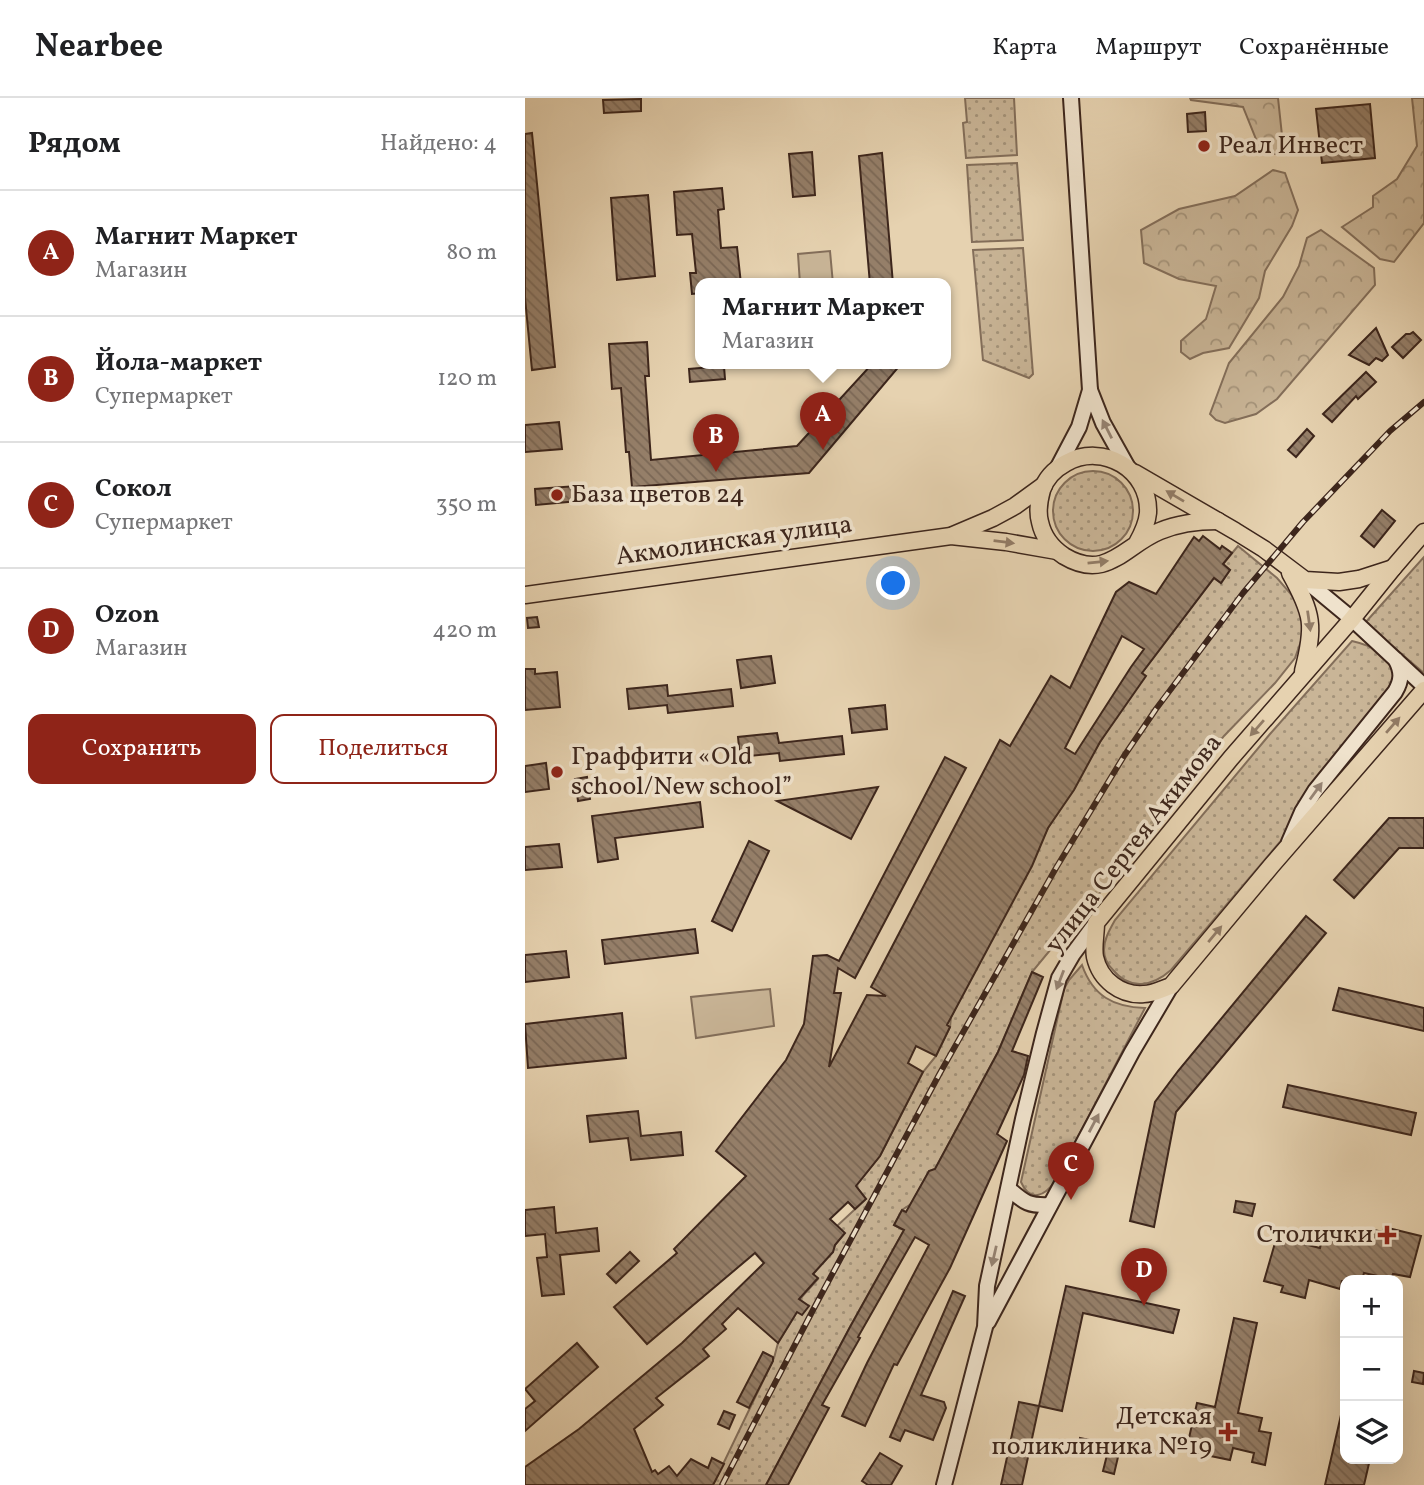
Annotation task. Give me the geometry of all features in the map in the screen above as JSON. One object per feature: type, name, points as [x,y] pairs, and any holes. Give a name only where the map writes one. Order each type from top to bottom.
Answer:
[{"type":"main road","points":[[1071,98],[1090,390],[1103,423],[1129,469],[1142,484],[1147,499],[1148,514],[1144,530],[1136,543]]},
{"type":"main road","points":[[1058,467],[1079,427],[1090,390]]},
{"type":"main road","points":[[1218,521],[1180,524],[1159,531],[1107,563],[1090,565],[1073,561],[1057,551],[1046,538],[1039,521],[1038,502],[1044,485],[1058,467],[1074,458],[1092,455],[1111,457],[1129,469],[1218,521],[1264,549],[1352,619],[1424,688]]},
{"type":"main road","points":[[951,536],[1015,506],[1044,485]]},
{"type":"main road","name":"улица Сергея Акимова","points":[[944,1485],[985,1327],[987,1286],[1023,1119],[1059,978],[1096,923],[1231,758],[1424,532]]},
{"type":"main road","points":[[951,536],[1057,551]]},
{"type":"main road","name":"Акмолинская улица","points":[[525,595],[951,536]]},
{"type":"main road","points":[[1287,568],[1305,600],[1310,616],[1310,648],[1302,677]]},
{"type":"main road","points":[[1305,580],[1339,582],[1359,579],[1393,568]]},
{"type":"main road","points":[[1285,851],[1302,812],[1315,791],[1395,692],[1401,677],[1396,660]]},
{"type":"main road","name":"улица Сергея Акимова","points":[[985,1327],[1132,1052],[1171,986],[1424,688]]},
{"type":"main road","points":[[1096,923],[1095,956],[1101,973],[1113,986],[1130,994],[1146,995],[1171,986]]},
{"type":"main road","points":[[1009,1189],[1023,1202],[1033,1206],[1050,1205]]},
{"type":"green space","points":[[965,98],[1014,98],[1017,155],[966,158],[963,123],[967,122]]},
{"type":"green space","points":[[1190,98],[1278,98],[1284,154],[1262,154],[1243,107]]},
{"type":"green space","points":[[1412,98],[1424,98],[1424,223],[1394,262],[1380,259],[1342,227],[1373,207],[1373,196],[1397,179],[1417,146]]},
{"type":"green space","points":[[1017,163],[1023,240],[972,242],[967,165]]},
{"type":"green space","points":[[1273,170],[1285,173],[1298,210],[1292,226],[1265,271],[1259,298],[1229,348],[1203,353],[1190,359],[1181,352],[1181,341],[1206,319],[1216,286],[1179,279],[1144,263],[1141,230],[1179,209],[1235,196]]},
{"type":"green space","points":[[1321,230],[1374,268],[1375,285],[1277,399],[1256,414],[1225,423],[1216,420],[1210,414],[1229,363],[1283,297],[1299,266],[1307,238]]},
{"type":"green space","points":[[1023,248],[1033,374],[1029,378],[983,360],[973,250]]},
{"type":"green space","points":[[830,251],[832,278],[800,278],[798,254]]},
{"type":"green space","points":[[1093,471],[1108,474],[1121,483],[1130,496],[1133,511],[1130,526],[1121,539],[1108,548],[1093,551],[1078,548],[1065,539],[1056,526],[1053,511],[1056,496],[1065,483],[1078,474]]},
{"type":"green space","points":[[1238,546],[1277,578],[1301,609],[1303,625],[1295,658],[1224,736],[1099,894],[1071,934],[1065,932],[1032,972],[998,1052],[935,1169],[929,1171],[911,1204],[902,1210],[894,1225],[904,1230],[766,1485],[713,1485],[774,1358],[778,1343],[797,1312],[799,1300],[818,1279],[813,1274],[833,1252],[844,1233],[837,1226],[866,1199],[856,1186],[880,1156],[923,1072],[936,1056],[950,1027],[951,1017],[1048,828],[1142,673],[1214,578],[1221,583],[1230,570],[1223,564]]},
{"type":"green space","points":[[1424,557],[1424,673],[1365,623]]},
{"type":"green space","points":[[1352,641],[1380,653],[1397,678],[1285,836],[1171,970],[1157,980],[1142,984],[1120,977],[1108,964],[1104,953],[1106,938],[1115,920],[1270,734]]},
{"type":"green space","points":[[1082,965],[1092,985],[1106,998],[1123,1005],[1145,1008],[1055,1181],[1047,1190],[1033,1195],[1021,1182],[1064,989]]},
{"type":"green space","points":[[770,989],[774,1026],[696,1038],[691,997]]},
{"type":"building","points":[[641,99],[641,111],[604,113],[603,100]]},
{"type":"building","points":[[1370,104],[1375,158],[1322,163],[1316,109]]},
{"type":"building","points":[[1205,112],[1206,131],[1188,132],[1187,114]]},
{"type":"building","points":[[532,133],[555,367],[532,370],[525,298],[525,134]]},
{"type":"building","points":[[812,152],[815,195],[793,197],[789,154]]},
{"type":"building","points":[[882,153],[892,278],[869,278],[859,156]]},
{"type":"building","points":[[722,188],[724,209],[718,210],[721,248],[737,247],[740,278],[695,278],[695,294],[692,294],[690,273],[696,273],[692,234],[677,235],[674,192]]},
{"type":"building","points":[[648,195],[655,276],[617,280],[611,198]]},
{"type":"building","points":[[1376,328],[1388,355],[1382,361],[1376,358],[1369,365],[1349,355]]},
{"type":"building","points":[[1413,332],[1421,340],[1403,358],[1392,347],[1406,334]]},
{"type":"building","points":[[647,342],[649,376],[645,376],[651,460],[797,446],[867,369],[897,369],[809,473],[632,487],[621,388],[612,389],[609,344]]},
{"type":"building","points":[[689,369],[724,369],[725,379],[690,382]]},
{"type":"building","points":[[1366,372],[1376,382],[1358,399],[1356,396],[1332,422],[1323,414]]},
{"type":"building","points":[[559,422],[562,449],[525,452],[525,425]]},
{"type":"building","points":[[1307,429],[1314,436],[1296,457],[1288,450]]},
{"type":"building","name":"База цветов 24","points":[[577,486],[578,501],[536,505],[535,489]]},
{"type":"building","points":[[1382,510],[1395,521],[1374,547],[1361,536]]},
{"type":"building","points":[[1203,536],[1220,549],[1222,546],[1232,553],[1223,564],[1230,570],[1221,583],[1214,578],[1142,673],[1146,676],[1100,742],[1074,790],[1048,828],[1032,866],[947,1025],[950,1027],[936,1056],[916,1046],[908,1063],[923,1072],[880,1156],[856,1186],[866,1199],[855,1209],[848,1202],[830,1219],[845,1233],[833,1252],[813,1274],[818,1278],[799,1299],[809,1306],[802,1315],[797,1312],[778,1343],[738,1308],[722,1324],[726,1329],[703,1349],[709,1356],[656,1398],[663,1405],[634,1429],[652,1472],[655,1470],[658,1474],[669,1466],[677,1476],[691,1459],[708,1468],[712,1458],[724,1464],[713,1485],[525,1485],[525,1467],[579,1429],[682,1343],[764,1263],[755,1253],[647,1344],[614,1307],[677,1253],[674,1249],[746,1176],[716,1151],[786,1060],[804,1024],[813,956],[827,955],[839,961],[945,757],[966,768],[855,978],[838,968],[834,993],[841,993],[829,1067],[867,995],[886,996],[871,987],[1000,740],[1010,746],[1051,676],[1070,688],[1116,592],[1129,582],[1156,594],[1194,537],[1199,541]],"holes":[[[1122,636],[1144,649],[1075,754],[1065,748]]]},
{"type":"building","points":[[896,572],[899,593],[888,595],[885,574]]},
{"type":"building","points":[[537,617],[539,627],[528,628],[527,618]]},
{"type":"building","points":[[771,656],[775,683],[741,688],[737,660]]},
{"type":"building","points":[[525,669],[535,669],[535,674],[557,672],[560,707],[525,710]]},
{"type":"building","points":[[667,685],[668,696],[731,689],[733,706],[668,713],[667,705],[629,709],[627,689]]},
{"type":"building","points":[[885,705],[887,729],[852,733],[849,709]]},
{"type":"building","points":[[777,733],[779,743],[842,736],[844,754],[780,761],[779,753],[740,757],[738,737]]},
{"type":"building","points":[[546,763],[549,789],[525,792],[525,766]]},
{"type":"building","points":[[587,777],[590,799],[578,801],[575,779]]},
{"type":"building","points":[[878,787],[851,839],[777,801]]},
{"type":"building","points":[[700,802],[703,827],[615,838],[618,859],[598,862],[592,816]]},
{"type":"building","points":[[1389,818],[1424,818],[1424,848],[1399,848],[1354,898],[1334,880]]},
{"type":"building","points":[[749,841],[769,851],[732,931],[712,921]]},
{"type":"building","points":[[559,844],[562,867],[525,870],[525,847]]},
{"type":"building","points":[[1306,916],[1326,933],[1176,1112],[1154,1227],[1130,1221],[1155,1102]]},
{"type":"building","points":[[695,929],[698,953],[605,964],[602,940]]},
{"type":"building","points":[[566,951],[569,977],[525,982],[525,955]]},
{"type":"building","points":[[1032,972],[1043,977],[1012,1051],[1028,1056],[1024,1075],[997,1134],[1007,1141],[950,1268],[897,1365],[894,1364],[865,1426],[842,1416],[929,1245],[915,1237],[822,1405],[829,1408],[788,1485],[766,1485],[904,1230],[894,1225],[902,1210],[906,1212],[929,1171],[935,1169],[998,1052]]},
{"type":"building","points":[[1339,988],[1424,1008],[1424,1031],[1333,1010]]},
{"type":"building","points":[[622,1013],[626,1058],[528,1068],[525,1024]]},
{"type":"building","points":[[1288,1085],[1416,1113],[1411,1135],[1283,1107]]},
{"type":"building","points":[[638,1111],[641,1136],[681,1132],[683,1155],[631,1160],[628,1138],[590,1142],[587,1116]]},
{"type":"building","points":[[1236,1201],[1255,1204],[1252,1216],[1234,1212]]},
{"type":"building","points":[[554,1207],[556,1233],[597,1228],[599,1251],[560,1255],[564,1294],[542,1296],[537,1258],[547,1257],[545,1234],[525,1236],[525,1210]]},
{"type":"building","points":[[1384,1227],[1421,1236],[1410,1277],[1364,1273],[1340,1275],[1340,1289],[1309,1280],[1305,1298],[1281,1292],[1283,1286],[1264,1281],[1275,1243],[1282,1245],[1284,1239],[1320,1248],[1323,1235],[1333,1238],[1335,1232],[1371,1241],[1374,1230],[1383,1232]]},
{"type":"building","points":[[630,1252],[639,1261],[616,1283],[607,1274]]},
{"type":"building","points":[[1066,1286],[1179,1310],[1173,1333],[1083,1313],[1062,1411],[1039,1406]]},
{"type":"building","points":[[953,1291],[965,1296],[921,1395],[944,1402],[946,1408],[933,1440],[905,1430],[900,1441],[890,1437]]},
{"type":"building","name":"Детская поликлиника №19","points":[[1234,1318],[1257,1323],[1238,1413],[1262,1418],[1259,1431],[1271,1433],[1265,1465],[1252,1462],[1254,1453],[1233,1448],[1230,1460],[1186,1451],[1197,1403],[1215,1407]]},
{"type":"building","points":[[577,1343],[598,1367],[525,1431],[525,1409],[535,1401],[525,1389]]},
{"type":"building","points":[[763,1352],[773,1357],[773,1361],[749,1408],[737,1402]]},
{"type":"building","points":[[1414,1371],[1424,1373],[1423,1384],[1412,1382]]},
{"type":"building","points":[[1019,1402],[1039,1406],[1022,1485],[1001,1485]]},
{"type":"building","points":[[724,1411],[735,1415],[729,1429],[718,1424]]},
{"type":"building","points":[[1340,1419],[1340,1464],[1369,1464],[1364,1485],[1325,1485]]},
{"type":"building","points":[[1080,1438],[1109,1444],[1107,1454],[1118,1457],[1114,1474],[1103,1471],[1107,1455],[1078,1449]]},
{"type":"building","points":[[880,1453],[902,1466],[891,1485],[868,1485],[862,1481]]},
{"type":"railway","points":[[722,1485],[940,1073],[1056,868],[1124,756],[1243,593],[1303,522],[1390,431],[1424,402]]},
{"type":"place","name":"Реал Инвест","points":[[1204,146]]},
{"type":"place","name":"Магнит Маркет","points":[[823,450]]},
{"type":"place","name":"Йола-маркет","points":[[716,472]]},
{"type":"place","name":"База цветов 24","points":[[557,495]]},
{"type":"place","name":"Граффити «Old school/New school”","points":[[557,772]]},
{"type":"place","name":"Сокол","points":[[1071,1200]]},
{"type":"place","name":"Столички","points":[[1387,1235]]},
{"type":"place","name":"Ozon","points":[[1144,1306]]},
{"type":"place","name":"Детская поликлиника №19","points":[[1228,1432]]}]
